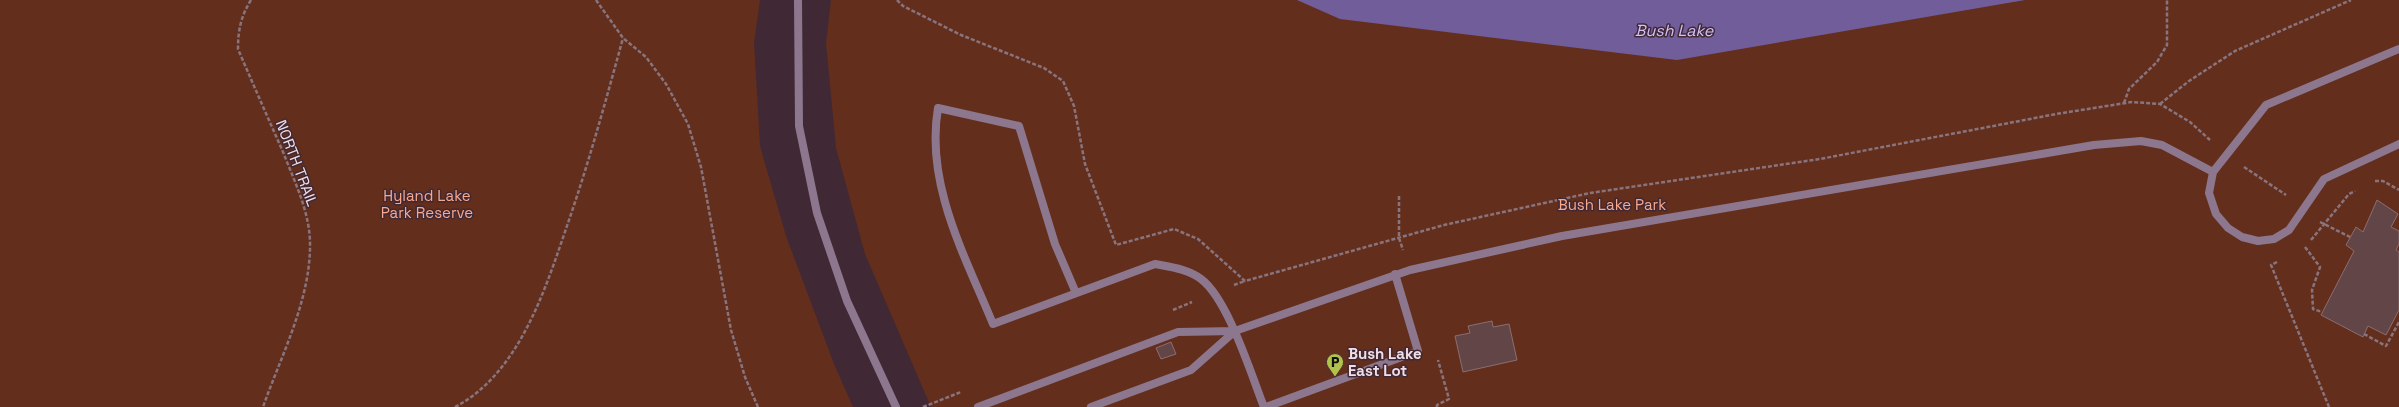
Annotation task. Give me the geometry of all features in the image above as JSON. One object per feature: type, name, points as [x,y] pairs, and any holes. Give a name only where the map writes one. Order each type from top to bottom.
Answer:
[{"type":"street","points":[[798,0],[799,126],[817,213],[847,301],[896,407]]},
{"type":"street","points":[[2399,49],[2266,105],[2213,172],[2209,193],[2216,214],[2228,228],[2242,237],[2258,241],[2274,239],[2289,230],[2324,179],[2399,144]]},
{"type":"street","points":[[1076,293],[1055,244],[1019,126],[938,108],[935,127],[938,175],[954,232],[993,324],[1155,264],[1179,269],[1201,279],[1214,294],[1235,331],[1265,407],[1418,351],[1395,274]]},
{"type":"street","points":[[978,407],[1178,332],[1235,331],[1395,274],[1562,236],[2094,145],[2141,141],[2162,145],[2213,172]]},
{"type":"street","points":[[1091,407],[1191,370],[1235,331]]},
{"type":"path","name":"NORTH TRAIL","points":[[251,0],[238,30],[238,49],[299,193],[308,222],[310,248],[304,289],[295,322],[263,407]]},
{"type":"path","points":[[596,0],[623,38],[646,57],[666,84],[688,124],[701,167],[731,330],[745,377],[758,407]]},
{"type":"path","points":[[897,0],[903,6],[961,35],[1044,68],[1063,81],[1074,106],[1084,164],[1116,245],[1174,229],[1198,239],[1245,281],[1444,225],[1590,193],[1820,159],[2056,114],[2124,103],[2160,104],[2190,122],[2226,154],[2304,208],[2324,225],[2350,237]]},
{"type":"path","points":[[2124,103],[2129,89],[2157,62],[2167,45],[2167,0]]},
{"type":"path","points":[[2160,104],[2189,81],[2235,51],[2351,0]]},
{"type":"path","points":[[455,407],[482,387],[506,361],[526,330],[542,299],[592,153],[623,38]]},
{"type":"path","points":[[2372,180],[2383,181],[2399,190]]},
{"type":"path","points":[[2322,312],[2313,309],[2312,290],[2320,267],[2304,248],[2349,194],[2360,187]]},
{"type":"path","points":[[2282,260],[2271,265],[2329,407]]},
{"type":"path","points":[[2364,334],[2386,346],[2399,322]]},
{"type":"green space","name":"Hyland Lake Park Reserve","points":[[0,0],[760,0],[754,42],[760,146],[786,236],[834,364],[853,407],[0,407]]},
{"type":"green space","name":"Bush Lake Park","points":[[831,0],[2399,0],[2399,407],[931,407],[865,254],[836,148],[826,43]]},
{"type":"water","name":"Bush Lake","points":[[1297,0],[2025,0],[1677,60],[1340,19]]},
{"type":"building","points":[[2377,200],[2398,214],[2391,227],[2399,231],[2399,244],[2396,250],[2399,252],[2399,310],[2386,335],[2368,326],[2363,337],[2321,315],[2354,251],[2346,245],[2356,227],[2363,232]]},
{"type":"building","points":[[1492,321],[1493,327],[1509,324],[1517,360],[1463,372],[1455,336],[1470,333],[1468,326]]},
{"type":"building","points":[[1171,342],[1176,354],[1161,359],[1156,348]]},
{"type":"place","name":"Bush Lake East Lot","points":[[1335,377]]}]
